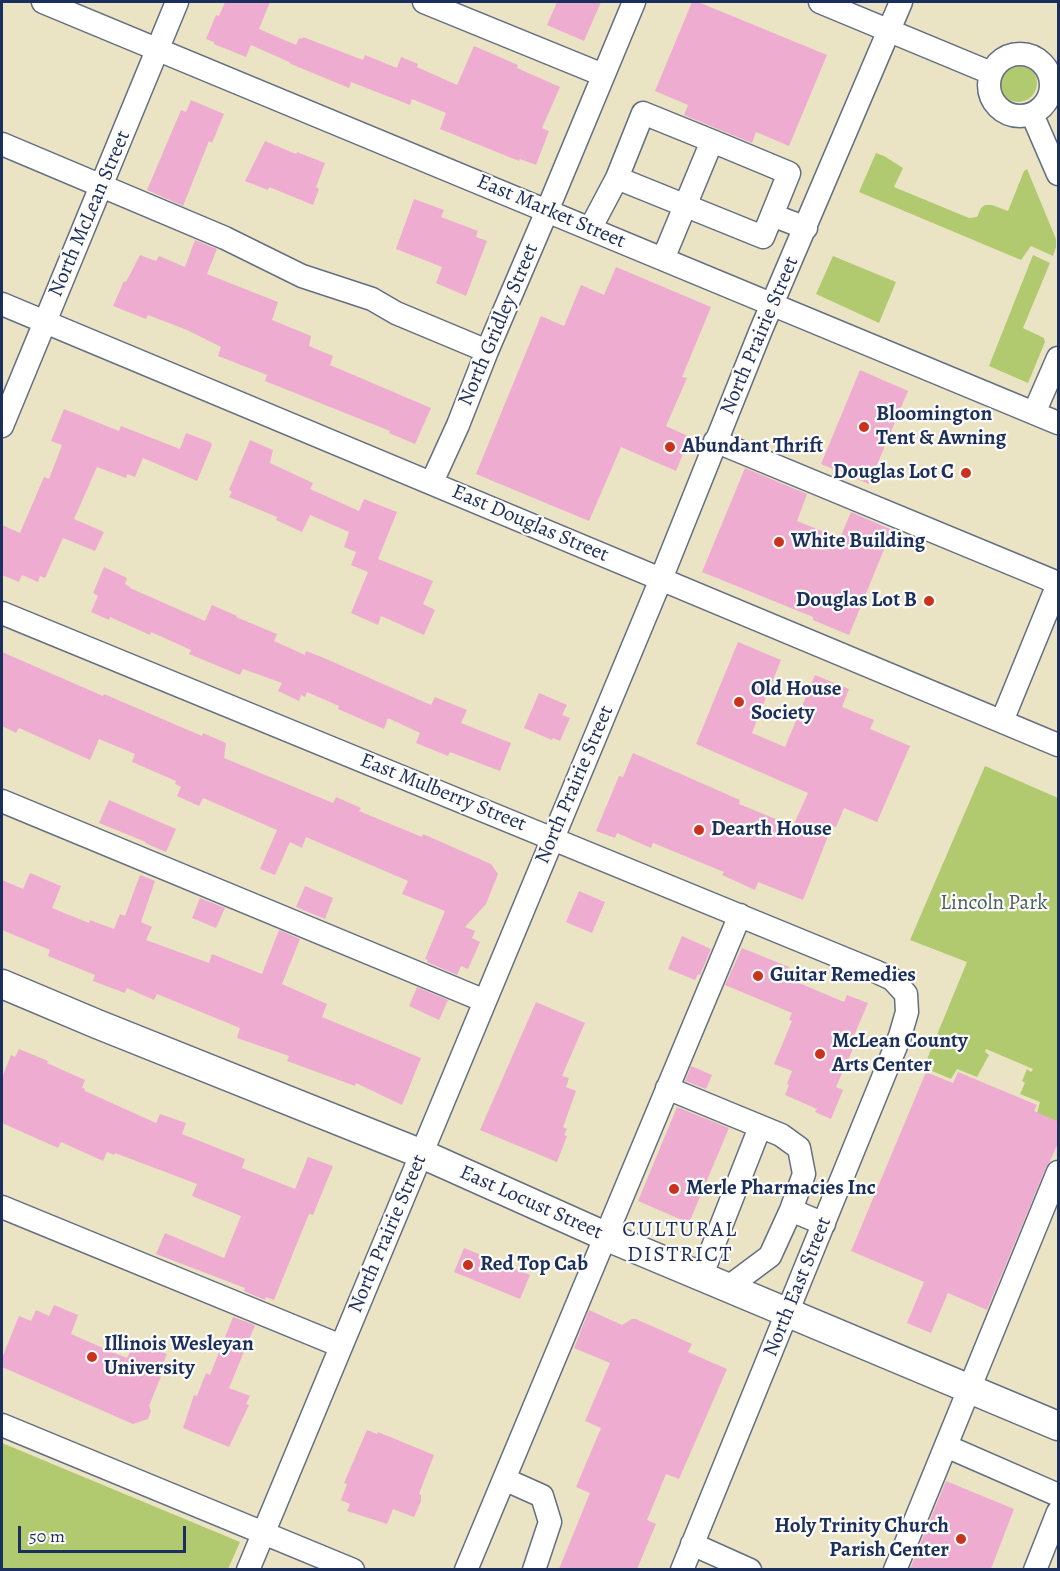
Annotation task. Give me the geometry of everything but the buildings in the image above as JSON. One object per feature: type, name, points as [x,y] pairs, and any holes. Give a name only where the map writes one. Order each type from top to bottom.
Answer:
[{"type":"main road","name":"East Locust Street","points":[[2,984],[422,1154],[605,1236],[1059,1426]]},
{"type":"street","name":"East Market Street","points":[[43,2],[1059,423]]},
{"type":"street","name":"North McLean Street","points":[[2,426],[177,2]]},
{"type":"street","points":[[424,2],[603,75]]},
{"type":"street","name":"North Gridley Street","points":[[432,482],[458,425],[634,2]]},
{"type":"street","points":[[820,2],[991,73]]},
{"type":"street","name":"North Prairie Street","points":[[248,1569],[662,579],[715,441],[901,2]]},
{"type":"street","points":[[1018,53],[1028,54],[1045,66],[1050,76],[1049,96],[1044,105],[1032,114],[1016,116],[1006,114],[991,99],[988,89],[991,73],[998,61],[1007,56],[1018,53]]},
{"type":"street","points":[[590,229],[617,178],[643,113],[789,173],[763,237],[617,178]]},
{"type":"street","points":[[1032,114],[1059,174]]},
{"type":"street","points":[[663,259],[712,141]]},
{"type":"street","points":[[2,144],[225,238],[302,276],[372,299],[396,313],[487,351]]},
{"type":"street","points":[[772,215],[806,228]]},
{"type":"street","name":"East Douglas Street","points":[[2,304],[1059,745]]},
{"type":"street","points":[[1034,413],[1059,358]]},
{"type":"street","points":[[715,441],[1059,584],[1002,721]]},
{"type":"street","name":"East Mulberry Street","points":[[2,613],[885,975],[901,987],[906,993],[907,1001]]},
{"type":"street","points":[[2,801],[485,1000]]},
{"type":"street","points":[[466,1569],[740,915]]},
{"type":"street","name":"North East Street","points":[[682,1569],[900,1036],[907,1012],[907,1001]]},
{"type":"street","points":[[667,1088],[781,1135],[799,1148],[804,1174],[770,1256],[727,1288]]},
{"type":"street","points":[[700,1276],[760,1127]]},
{"type":"street","points":[[895,1569],[1059,1172]]},
{"type":"street","points":[[2,1207],[341,1346]]},
{"type":"street","points":[[791,1210],[824,1224]]},
{"type":"street","points":[[2,1425],[353,1569]]},
{"type":"street","points":[[946,1446],[1059,1495]]},
{"type":"street","points":[[504,1479],[542,1496],[550,1522],[534,1569]]},
{"type":"street","points":[[1035,1569],[1059,1512]]},
{"type":"street","points":[[692,1544],[750,1569]]},
{"type":"green space","points":[[1018,64],[1032,69],[1037,83],[1032,97],[1018,102],[1004,97],[999,83],[1004,69]]},
{"type":"green space","points":[[876,153],[903,168],[894,187],[969,218],[977,217],[985,205],[1008,211],[1024,171],[1027,169],[1056,239],[1053,256],[1031,246],[1021,260],[859,192]]},
{"type":"green space","points":[[1033,255],[1050,263],[1023,328],[1044,338],[1045,342],[1028,383],[989,366]]},
{"type":"green space","points":[[833,256],[896,282],[879,323],[816,294]]},
{"type":"green space","name":"Lincoln Park","points":[[985,766],[1058,798],[1058,1122],[1037,1113],[1040,1102],[1020,1094],[1025,1083],[1022,1081],[1027,1069],[1031,1072],[1033,1069],[986,1049],[985,1052],[989,1055],[977,1077],[957,1069],[951,1079],[932,1071],[935,1063],[927,1059],[967,962],[910,940]]},
{"type":"green space","points":[[2,1443],[240,1542],[228,1569],[2,1569]]},
{"type":"place","name":"Bloomington Tent & Awning","points":[[864,427]]},
{"type":"place","name":"Abundant Thrift","points":[[670,447]]},
{"type":"place","name":"Douglas Lot C","points":[[966,473]]},
{"type":"place","name":"White Building","points":[[779,542]]},
{"type":"place","name":"Douglas Lot B","points":[[929,601]]},
{"type":"place","name":"Old House Society","points":[[739,702]]},
{"type":"place","name":"Dearth House","points":[[699,830]]},
{"type":"place","name":"Guitar Remedies","points":[[758,976]]},
{"type":"place","name":"McLean County Arts Center","points":[[820,1054]]},
{"type":"place","name":"Merle Pharmacies Inc","points":[[674,1189]]},
{"type":"place","name":"Red Top Cab","points":[[468,1265]]},
{"type":"place","name":"Illinois Wesleyan University","points":[[92,1357]]},
{"type":"place","name":"Holy Trinity Church Parish Center","points":[[961,1539]]},
{"type":"district","name":"CULTURAL DISTRICT","points":[[680,1244]]}]
